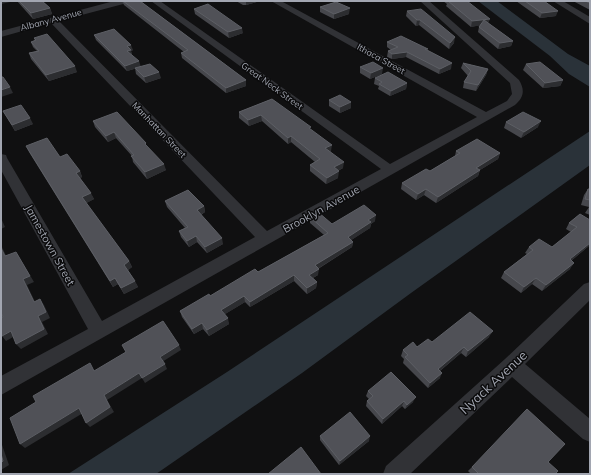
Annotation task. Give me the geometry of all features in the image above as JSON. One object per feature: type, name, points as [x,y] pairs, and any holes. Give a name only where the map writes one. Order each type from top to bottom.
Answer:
[{"type":"street","name":"Albany Avenue","points":[[1,34],[124,1]]},
{"type":"street","name":"Great Neck Street","points":[[155,1],[390,170]]},
{"type":"street","name":"Ithaca Street","points":[[275,1],[486,117]]},
{"type":"street","name":"Brooklyn Avenue","points":[[1,386],[486,117],[511,103],[518,97],[519,90],[515,82],[424,1]]},
{"type":"street","points":[[557,1],[590,21]]},
{"type":"street","name":"Manhattan Street","points":[[52,20],[266,239]]},
{"type":"street","name":"Jamestown Street","points":[[1,158],[99,332]]},
{"type":"street","name":"Nyack Avenue","points":[[394,474],[512,365],[590,289]]},
{"type":"street","points":[[512,365],[590,432]]},
{"type":"shaded area","points":[[478,1],[497,1],[568,54],[590,66],[590,87],[569,74],[550,56]]},
{"type":"shaded area","points":[[590,131],[590,165],[302,373],[156,474],[68,474],[227,372]]},
{"type":"building","points":[[19,1],[42,1],[50,8],[31,13]]},
{"type":"building","points":[[123,1],[140,1],[246,80],[226,88],[181,53],[188,50]]},
{"type":"building","points":[[448,1],[467,1],[490,19],[472,21]]},
{"type":"building","points":[[525,1],[544,1],[558,11],[542,13]]},
{"type":"building","points":[[336,2],[350,8],[334,14],[320,7]]},
{"type":"building","points":[[208,4],[242,28],[228,32],[194,9]]},
{"type":"building","points":[[421,9],[455,37],[450,43],[420,20],[417,20],[407,11]]},
{"type":"building","points":[[484,20],[513,41],[500,43],[479,27]]},
{"type":"building","points":[[114,29],[131,45],[127,46],[131,50],[127,51],[139,61],[125,66],[94,35]]},
{"type":"building","points":[[47,34],[75,66],[46,75],[29,53],[39,51],[31,42],[36,40],[34,38]]},
{"type":"building","points":[[401,36],[452,63],[440,69],[407,52],[392,54],[388,51],[398,47],[387,42]]},
{"type":"building","points":[[373,62],[383,68],[371,73],[360,67]]},
{"type":"building","points":[[540,62],[563,80],[545,83],[526,64]]},
{"type":"building","points":[[463,63],[488,69],[478,85],[464,82],[471,71]]},
{"type":"building","points":[[150,64],[159,72],[144,77],[135,68]]},
{"type":"building","points":[[388,72],[407,83],[391,91],[379,84],[382,82],[375,78]]},
{"type":"building","points":[[1,77],[3,77],[10,87],[1,90]]},
{"type":"building","points":[[340,95],[351,102],[340,107],[329,100]]},
{"type":"building","points":[[272,99],[311,127],[309,128],[332,145],[325,148],[344,162],[334,167],[339,171],[327,178],[310,165],[320,159],[291,136],[288,138],[261,115],[248,120],[239,112]]},
{"type":"building","points":[[21,105],[30,118],[12,125],[3,111]]},
{"type":"building","points":[[117,112],[164,164],[145,172],[131,156],[134,155],[114,132],[106,136],[93,121]]},
{"type":"building","points":[[523,112],[541,121],[524,132],[506,122]]},
{"type":"building","points":[[47,138],[60,157],[67,154],[80,171],[76,173],[91,193],[82,197],[129,261],[124,265],[135,281],[121,288],[115,278],[110,281],[26,146]]},
{"type":"building","points":[[477,139],[500,153],[476,168],[480,170],[438,197],[426,189],[418,194],[402,183],[426,169],[430,171],[460,153],[456,151]]},
{"type":"building","points":[[588,189],[590,189],[590,200],[585,199]]},
{"type":"building","points":[[188,190],[204,206],[197,210],[222,238],[205,247],[196,236],[187,241],[179,231],[188,227],[165,201]]},
{"type":"building","points":[[364,205],[376,215],[368,220],[371,222],[348,237],[353,242],[315,265],[319,269],[309,275],[317,282],[307,288],[294,275],[250,302],[244,296],[221,310],[228,318],[207,330],[202,323],[192,329],[180,311],[209,294],[210,296],[255,269],[258,272],[328,233],[310,217],[318,212],[332,224]]},
{"type":"building","points":[[580,214],[590,220],[590,243],[570,259],[574,263],[546,285],[536,278],[524,287],[504,272],[533,250],[529,247],[539,239],[552,247],[577,227],[569,223]]},
{"type":"building","points":[[1,248],[5,256],[16,252],[30,276],[23,279],[34,302],[40,299],[46,312],[38,316],[44,329],[16,344],[11,331],[2,336],[1,334],[1,318],[3,317],[1,313]]},
{"type":"building","points":[[470,312],[493,331],[468,351],[464,347],[438,369],[442,373],[430,383],[405,357],[408,355],[403,350],[413,342],[417,347],[428,339],[432,342]]},
{"type":"building","points":[[163,321],[179,345],[160,357],[165,364],[142,378],[139,373],[104,395],[110,407],[86,423],[79,408],[20,444],[10,418],[36,402],[33,396],[90,363],[94,371],[126,352],[122,345]]},
{"type":"building","points":[[391,372],[416,397],[407,405],[404,401],[383,419],[367,401],[373,396],[368,391]]},
{"type":"building","points":[[527,409],[565,444],[548,462],[558,471],[555,474],[479,474],[472,467]]},
{"type":"building","points":[[350,412],[370,436],[340,461],[320,436]]},
{"type":"building","points":[[301,447],[321,474],[268,474]]}]
